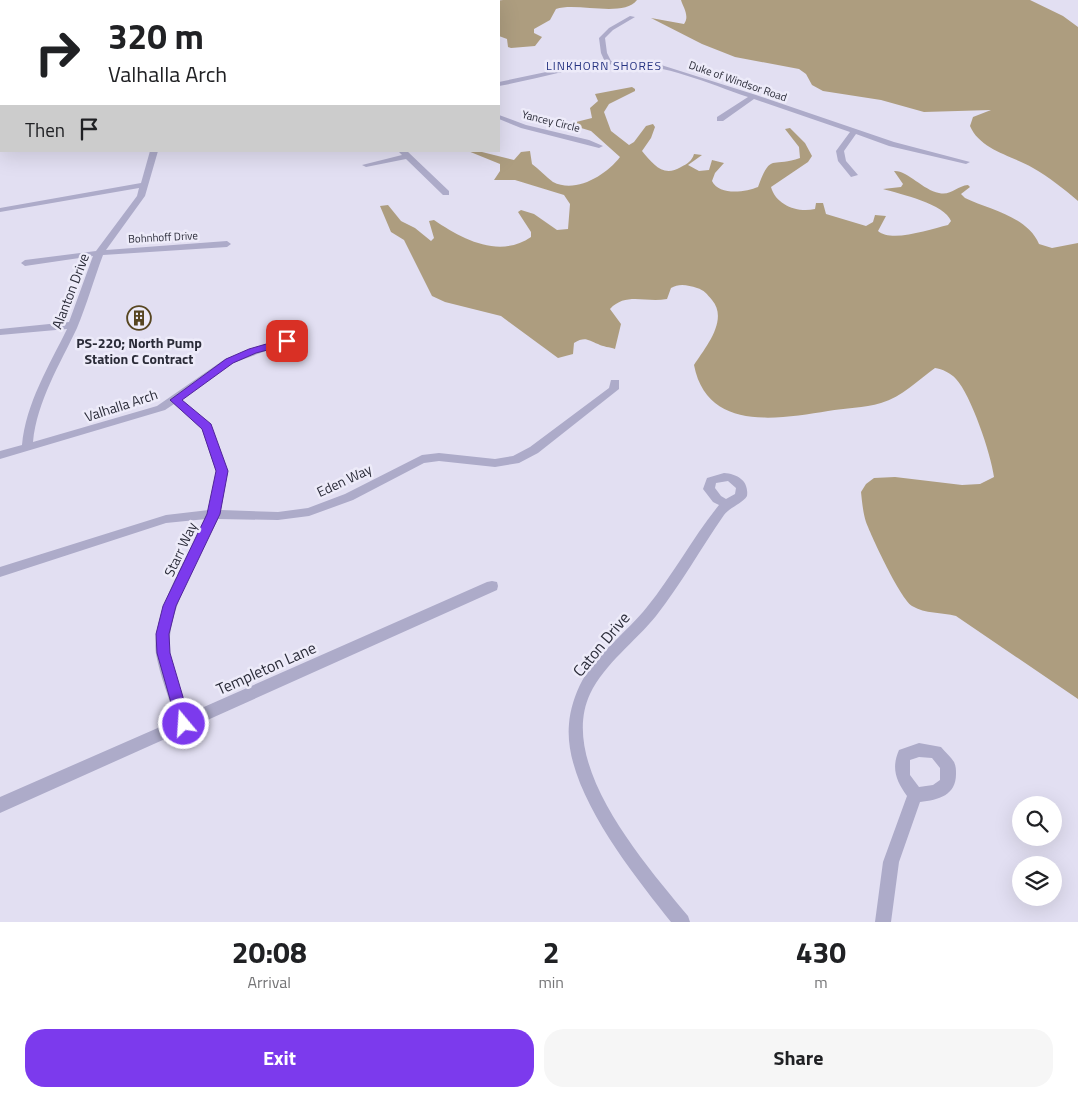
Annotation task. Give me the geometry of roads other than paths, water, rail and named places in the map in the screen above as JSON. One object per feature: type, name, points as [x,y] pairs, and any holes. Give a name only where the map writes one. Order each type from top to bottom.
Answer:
[{"type":"street","points":[[609,63],[604,53],[602,38],[611,29],[632,17]]},
{"type":"street","name":"Duke of Windsor Road","points":[[500,84],[550,71],[609,63],[641,63],[665,67],[754,96],[854,132],[916,151],[966,162]]},
{"type":"street","points":[[720,119],[754,96]]},
{"type":"street","name":"Yancey Circle","points":[[500,117],[532,130],[569,136],[599,146]]},
{"type":"street","points":[[854,132],[840,151],[842,162],[854,174]]},
{"type":"street","name":"Alanton Drive","points":[[27,447],[29,426],[34,409],[73,325],[99,253],[133,209],[144,185],[154,152]]},
{"type":"street","points":[[366,165],[404,154],[446,192]]},
{"type":"street","points":[[0,210],[144,185]]},
{"type":"street","name":"Bohnhoff Drive","points":[[25,263],[99,253],[227,244]]},
{"type":"street","points":[[0,332],[73,325]]},
{"type":"street","name":"Valhalla Arch","points":[[0,455],[143,414],[175,400],[229,361],[275,344],[296,342]]},
{"type":"street","name":"Eden Way","points":[[0,572],[145,525],[182,516],[214,514],[278,516],[308,512],[349,498],[413,461],[429,457],[484,463],[515,460],[534,450],[576,419],[614,389],[616,382]]},
{"type":"street","name":"Starr Way","points":[[175,400],[207,427],[222,471],[214,514],[170,606],[163,634],[164,653],[184,724]]},
{"type":"street","name":"Caton Drive","points":[[682,922],[622,843],[604,813],[580,758],[576,724],[578,709],[588,684],[651,612],[727,504],[740,496],[742,488],[738,482],[731,478],[720,476],[708,484],[711,494],[727,504]]},
{"type":"street","name":"Templeton Lane","points":[[0,805],[492,586]]},
{"type":"street","points":[[883,922],[890,862],[915,795]]},
{"type":"place","name":"PS-220; North Pump Station C Contract","points":[[139,318]]},
{"type":"district","name":"LINKHORN SHORES","points":[[604,65]]}]
